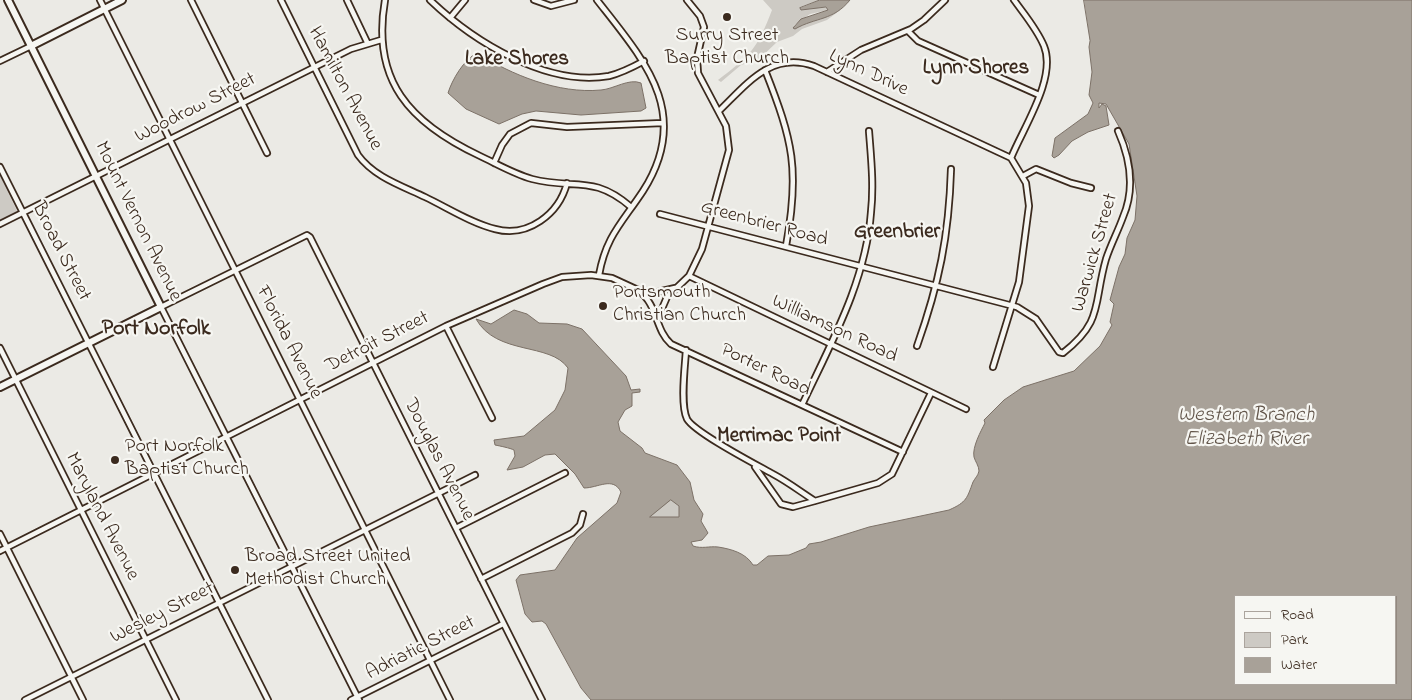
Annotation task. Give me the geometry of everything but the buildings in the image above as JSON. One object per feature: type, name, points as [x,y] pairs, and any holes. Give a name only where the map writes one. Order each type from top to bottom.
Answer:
[{"type":"street","name":"Mount Vernon Avenue","points":[[8,0],[358,698]]},
{"type":"street","name":"Florida Avenue","points":[[100,0],[450,700]]},
{"type":"street","points":[[0,61],[122,0]]},
{"type":"street","points":[[191,0],[267,153]]},
{"type":"street","name":"Hamilton Avenue","points":[[281,0],[358,155],[367,166],[380,175],[476,222],[496,229],[508,230],[532,226],[547,217],[558,205],[568,183]]},
{"type":"street","points":[[347,0],[367,42]]},
{"type":"street","points":[[385,0],[381,40],[390,74],[401,96],[415,114],[445,139],[494,163],[532,178],[600,187],[631,207]]},
{"type":"street","points":[[430,0],[450,18],[497,50],[560,74],[585,77],[608,76],[629,69],[644,61]]},
{"type":"street","points":[[450,18],[465,0]]},
{"type":"street","points":[[534,0],[551,6],[574,0]]},
{"type":"street","points":[[597,0],[644,61],[656,86],[663,123],[661,143],[655,168],[610,239],[600,276]]},
{"type":"street","points":[[658,318],[667,297],[689,276],[702,249],[710,227],[729,150],[726,126],[698,73],[698,58],[704,27],[700,16],[687,0]]},
{"type":"street","points":[[827,72],[861,50],[908,30],[924,20],[945,0]]},
{"type":"street","points":[[993,367],[1013,306],[1023,258],[1029,206],[1024,176],[1010,158],[1039,95],[1047,68],[1046,51],[1040,37],[1014,0]]},
{"type":"street","points":[[908,30],[918,41],[1039,95]]},
{"type":"street","name":"Woodrow Street","points":[[0,224],[314,67],[367,42],[381,40]]},
{"type":"street","name":"Lynn Drive","points":[[718,110],[765,70],[789,61],[806,63],[1010,158]]},
{"type":"street","points":[[765,70],[786,126],[792,152],[794,196],[786,246]]},
{"type":"street","points":[[494,163],[502,145],[510,134],[532,123],[567,127],[663,123]]},
{"type":"street","points":[[802,405],[853,293],[861,266],[871,211],[872,165],[869,131]]},
{"type":"street","name":"Warwick Street","points":[[1071,346],[1092,323],[1108,254],[1127,206],[1130,185],[1128,161],[1118,131]]},
{"type":"street","name":"Broad Street","points":[[0,167],[268,700]]},
{"type":"street","points":[[1024,176],[1036,168],[1071,183],[1091,188]]},
{"type":"street","points":[[917,346],[937,286],[947,235],[951,169]]},
{"type":"street","name":"Greenbrier Road","points":[[660,214],[1013,306],[1036,319],[1059,352],[1063,353],[1071,346]]},
{"type":"street","name":"Douglas Avenue","points":[[234,270],[307,235],[310,237],[542,700]]},
{"type":"street","points":[[0,387],[234,270]]},
{"type":"street","name":"Detroit Street","points":[[0,550],[446,326],[556,279],[582,274],[617,280],[638,290],[653,293],[675,288]]},
{"type":"street","name":"Williamson Road","points":[[689,276],[966,409]]},
{"type":"street","name":"Porter Road","points":[[638,290],[652,304],[668,341],[903,452]]},
{"type":"street","points":[[446,326],[492,418]]},
{"type":"street","name":"Maryland Avenue","points":[[0,348],[176,700]]},
{"type":"street","points":[[686,350],[685,408],[688,420],[699,430],[755,466],[775,475],[815,501]]},
{"type":"street","points":[[755,466],[781,504],[793,507],[883,481],[895,470],[931,393]]},
{"type":"street","points":[[456,528],[565,473]]},
{"type":"street","name":"Wesley Street","points":[[25,700],[475,475]]},
{"type":"street","points":[[482,579],[572,533],[580,525],[583,514]]},
{"type":"street","points":[[0,534],[83,700]]},
{"type":"street","name":"Adriatic Street","points":[[351,700],[503,624]]},
{"type":"green space","points":[[763,0],[820,0],[800,7],[828,8],[828,10],[810,14],[793,26],[825,17],[843,8],[827,20],[802,29],[793,36],[777,42],[758,60],[741,65],[721,82],[718,80],[746,57],[762,34],[772,10]]},
{"type":"green space","points":[[0,176],[17,211],[0,222]]},
{"type":"green space","points":[[660,496],[684,504],[678,534],[633,511]]},
{"type":"water","points":[[820,0],[850,0],[844,7],[831,15],[795,29],[793,28],[801,19],[828,10],[826,7],[801,10],[800,8]]},
{"type":"water","name":"Western Branch Elizabeth River","points":[[1084,0],[1412,0],[1412,700],[591,700],[581,688],[546,624],[542,621],[532,622],[525,614],[516,580],[520,575],[555,570],[577,538],[617,503],[621,492],[618,487],[609,484],[584,488],[575,474],[555,454],[545,455],[523,467],[507,470],[515,456],[514,450],[495,445],[494,440],[524,436],[555,410],[565,390],[568,368],[560,360],[549,355],[497,339],[485,331],[476,319],[491,324],[514,310],[527,314],[539,323],[567,324],[582,329],[626,376],[631,390],[640,389],[640,392],[632,393],[632,406],[625,410],[618,422],[620,431],[642,448],[645,453],[677,465],[690,482],[694,500],[703,514],[701,521],[708,533],[702,540],[691,542],[693,546],[733,550],[746,557],[753,565],[757,565],[768,556],[789,555],[806,548],[809,544],[869,527],[949,510],[966,499],[979,473],[974,457],[974,449],[985,423],[984,420],[1004,400],[1023,387],[1074,371],[1100,346],[1112,325],[1110,322],[1114,304],[1110,300],[1119,267],[1125,254],[1127,238],[1135,220],[1137,196],[1129,144],[1106,104],[1099,103],[1099,108],[1102,104],[1106,106],[1109,125],[1088,132],[1072,141],[1059,155],[1054,158],[1052,156],[1055,138],[1088,114],[1093,103],[1089,95],[1092,72],[1090,41]],"holes":[[[671,500],[679,506],[679,517],[650,517]]]},
{"type":"water","points":[[477,53],[520,75],[552,86],[568,89],[601,90],[626,83],[641,83],[646,108],[641,111],[581,115],[536,111],[522,114],[499,124],[466,109],[448,93],[459,70]]},
{"type":"place","name":"Surry Street Baptist Church","points":[[727,17]]},
{"type":"place","name":"Portsmouth Christian Church","points":[[603,306]]},
{"type":"place","name":"Port Norfolk Baptist Church","points":[[115,460]]},
{"type":"place","name":"Broad Street United Methodist Church","points":[[235,570]]},
{"type":"district","name":"Lake Shores","points":[[517,61]]},
{"type":"district","name":"Lynn Shores","points":[[976,70]]},
{"type":"district","name":"Greenbrier","points":[[897,234]]},
{"type":"district","name":"Port Norfolk","points":[[156,330]]},
{"type":"district","name":"Merrimac Point","points":[[779,438]]}]
